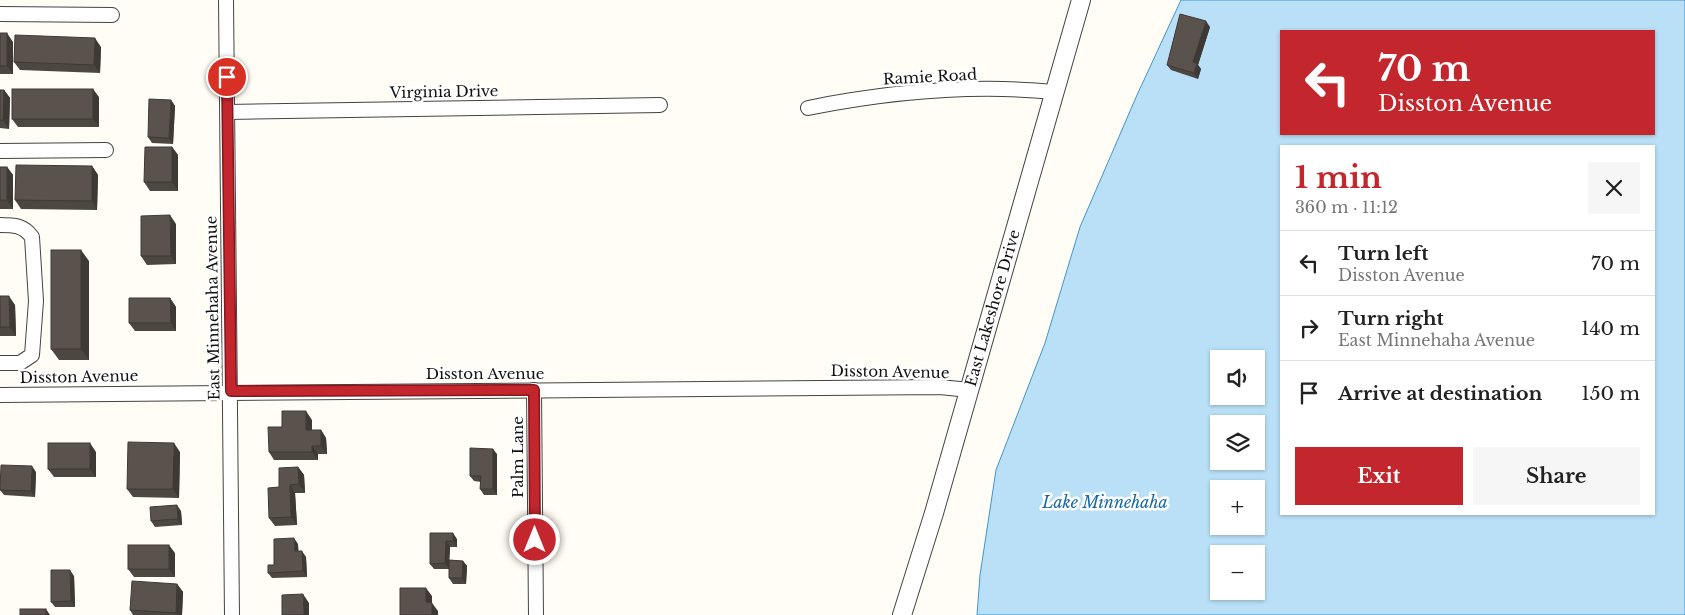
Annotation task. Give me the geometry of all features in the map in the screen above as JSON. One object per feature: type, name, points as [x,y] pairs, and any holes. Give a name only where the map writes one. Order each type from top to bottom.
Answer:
[{"type":"street","name":"East Minnehaha Avenue","points":[[226,0],[232,615]]},
{"type":"street","name":"East Lakeshore Drive","points":[[902,615],[1081,0]]},
{"type":"street","points":[[0,14],[112,16]]},
{"type":"street","name":"Ramie Road","points":[[808,108],[868,96],[902,93],[1027,89],[1054,92]]},
{"type":"street","name":"Virginia Drive","points":[[228,112],[660,105]]},
{"type":"street","points":[[0,151],[106,150]]},
{"type":"street","name":"Disston Avenue","points":[[0,225],[20,227],[26,230],[32,237],[36,302],[32,355],[20,363],[0,363]]},
{"type":"street","name":"Disston Avenue","points":[[0,395],[231,391],[940,387],[969,390]]},
{"type":"street","name":"Palm Lane","points":[[534,390],[536,615]]},
{"type":"water","name":"Lake Minnehaha","points":[[1181,0],[1685,0],[1685,615],[977,615],[980,575],[996,470],[1045,343],[1080,227],[1137,95]]},
{"type":"building","points":[[1180,14],[1206,21],[1193,62],[1197,64],[1194,73],[1167,65]]},
{"type":"building","points":[[0,33],[7,33],[7,66],[0,66]]},
{"type":"building","points":[[15,35],[95,38],[94,65],[14,62]]},
{"type":"building","points":[[12,89],[93,89],[93,119],[12,119]]},
{"type":"building","points":[[0,90],[4,90],[3,120],[0,120]]},
{"type":"building","points":[[149,99],[171,100],[169,138],[148,137]]},
{"type":"building","points":[[145,147],[172,147],[172,182],[144,182]]},
{"type":"building","points":[[16,165],[92,166],[92,201],[15,200]]},
{"type":"building","points":[[0,167],[7,167],[7,200],[0,200]]},
{"type":"building","points":[[170,215],[171,256],[141,256],[141,216]]},
{"type":"building","points":[[51,250],[81,250],[81,349],[51,349]]},
{"type":"building","points":[[0,296],[9,296],[10,327],[0,327]]},
{"type":"building","points":[[129,298],[170,298],[171,323],[129,323]]},
{"type":"building","points":[[282,411],[306,411],[306,430],[321,430],[321,446],[312,446],[312,452],[269,452],[268,427],[282,427]]},
{"type":"building","points":[[128,442],[174,443],[173,489],[127,489]]},
{"type":"building","points":[[48,443],[90,443],[90,469],[48,469]]},
{"type":"building","points":[[470,448],[493,449],[493,489],[480,489],[481,476],[470,476]]},
{"type":"building","points":[[1,465],[32,466],[31,491],[0,490]]},
{"type":"building","points":[[298,467],[299,484],[290,485],[291,517],[269,518],[268,488],[279,487],[279,468]]},
{"type":"building","points":[[177,505],[178,519],[151,521],[150,507]]},
{"type":"building","points":[[430,533],[453,533],[453,541],[446,541],[445,563],[430,564]]},
{"type":"building","points":[[294,538],[295,551],[302,551],[303,571],[268,573],[268,565],[274,565],[274,539]]},
{"type":"building","points":[[128,545],[169,545],[169,569],[128,569]]},
{"type":"building","points":[[449,560],[463,561],[462,578],[449,578]]},
{"type":"building","points":[[51,570],[70,570],[71,601],[51,602]]},
{"type":"building","points":[[132,581],[177,584],[176,613],[130,610]]},
{"type":"building","points":[[400,588],[426,588],[426,602],[432,603],[432,615],[400,615]]},
{"type":"building","points":[[303,594],[304,615],[282,615],[282,595]]},
{"type":"building","points":[[20,609],[46,609],[46,615],[20,615]]},
{"type":"route","points":[[227,77],[231,391],[534,390],[535,540]]}]
